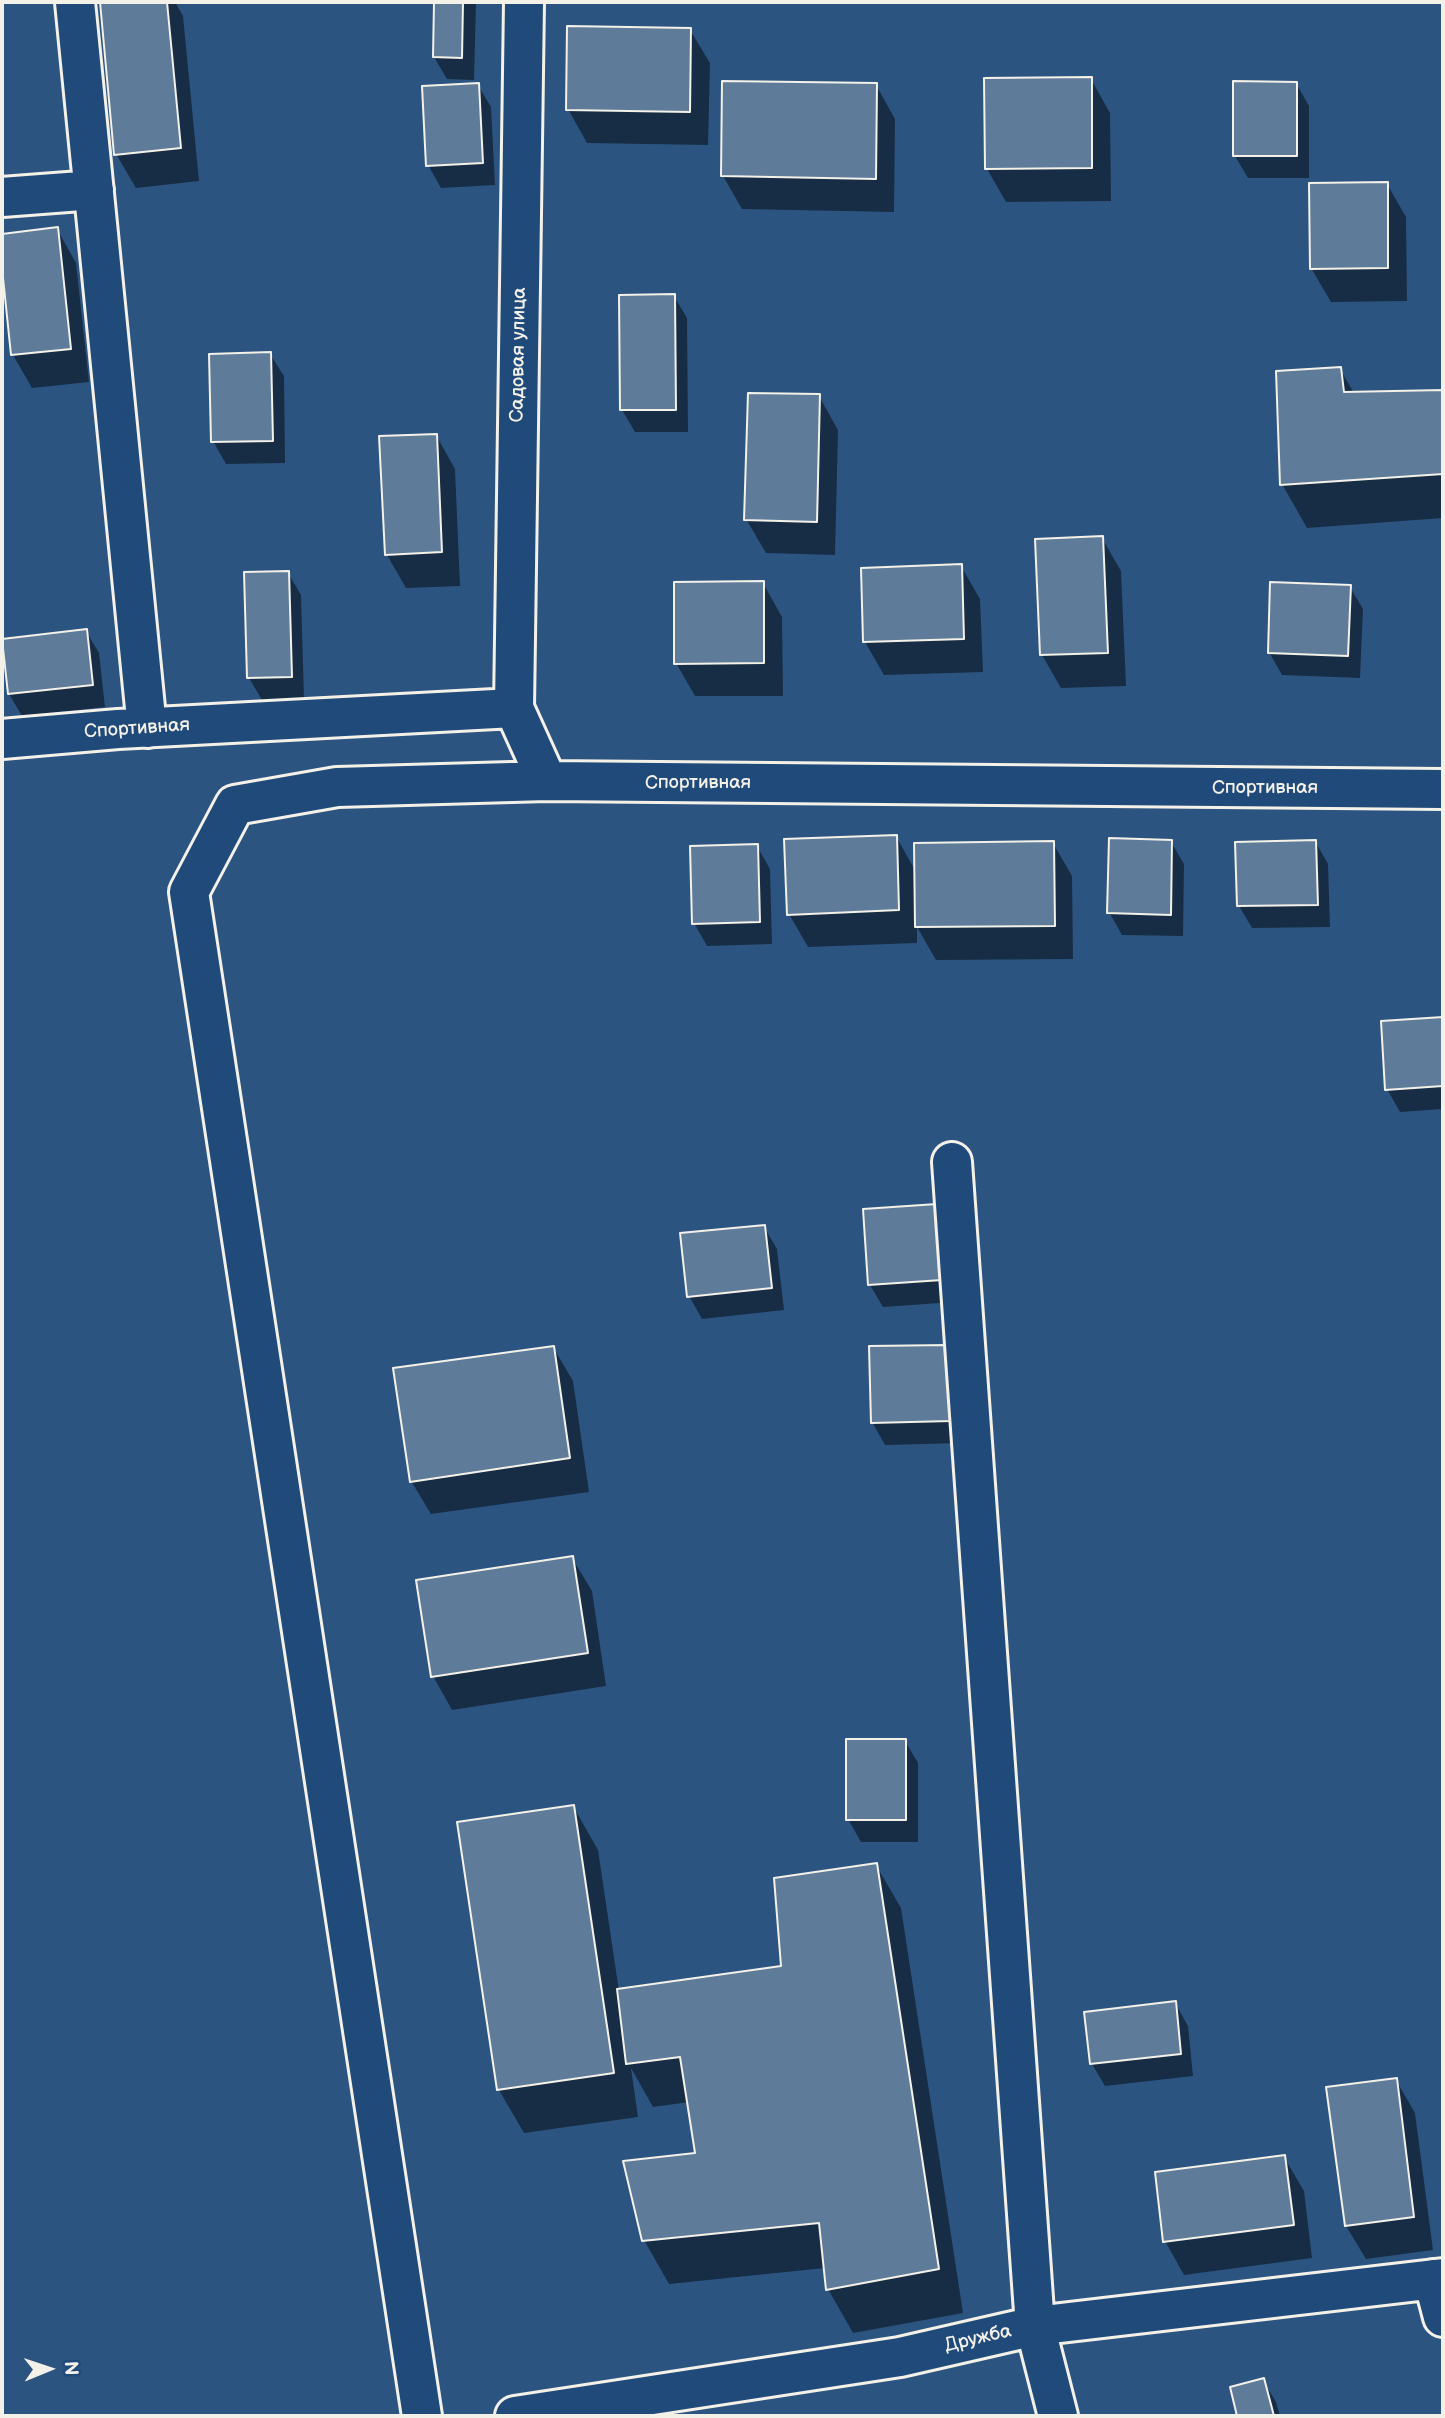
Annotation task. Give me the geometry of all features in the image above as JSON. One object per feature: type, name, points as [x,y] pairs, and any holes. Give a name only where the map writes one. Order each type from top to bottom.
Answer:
[{"type":"street","points":[[75,2],[147,728]]},
{"type":"street","name":"Садовая улица","points":[[514,708],[524,2]]},
{"type":"street","points":[[2,197],[94,190]]},
{"type":"street","points":[[514,708],[547,781]]},
{"type":"street","name":"Спортивная","points":[[2,740],[147,728],[514,708]]},
{"type":"street","name":"Спортивная","points":[[422,2416],[189,892],[235,805],[337,787],[547,781],[1443,789]]},
{"type":"street","points":[[952,1162],[1035,2326],[1058,2416]]},
{"type":"street","points":[[1438,2279],[1443,2317]]},
{"type":"street","name":"Дружба","points":[[515,2416],[900,2357],[1035,2326],[1438,2279]]},
{"type":"building","points":[[100,2],[167,2],[181,148],[114,155]]},
{"type":"building","points":[[434,2],[463,2],[462,58],[433,57]]},
{"type":"building","points":[[567,26],[691,28],[690,112],[566,110]]},
{"type":"building","points":[[1092,77],[1092,168],[985,169],[984,78]]},
{"type":"building","points":[[722,81],[877,83],[876,179],[721,176]]},
{"type":"building","points":[[1233,81],[1297,82],[1297,156],[1233,156]]},
{"type":"building","points":[[479,83],[483,163],[426,166],[422,86]]},
{"type":"building","points":[[1388,182],[1388,268],[1310,269],[1309,183]]},
{"type":"building","points":[[58,227],[71,349],[11,355],[2,268],[2,234]]},
{"type":"building","points":[[675,294],[676,410],[620,410],[619,295]]},
{"type":"building","points":[[271,352],[273,441],[211,442],[209,354]]},
{"type":"building","points":[[1341,367],[1344,392],[1443,390],[1443,474],[1280,485],[1276,371]]},
{"type":"building","points":[[748,393],[820,394],[817,522],[744,520]]},
{"type":"building","points":[[437,434],[442,552],[385,555],[379,436]]},
{"type":"building","points":[[1103,536],[1108,653],[1040,655],[1035,539]]},
{"type":"building","points":[[962,564],[964,639],[863,642],[861,568]]},
{"type":"building","points":[[289,571],[292,677],[247,678],[244,572]]},
{"type":"building","points":[[764,581],[764,663],[674,664],[674,582]]},
{"type":"building","points":[[1270,582],[1351,585],[1348,656],[1268,653]]},
{"type":"building","points":[[87,629],[93,685],[8,694],[2,639]]},
{"type":"building","points":[[897,835],[899,910],[787,915],[784,839]]},
{"type":"building","points":[[1109,838],[1172,840],[1171,915],[1107,913]]},
{"type":"building","points":[[1316,840],[1318,905],[1237,906],[1235,842]]},
{"type":"building","points":[[1054,841],[1055,926],[915,927],[914,843]]},
{"type":"building","points":[[758,844],[760,922],[692,924],[690,846]]},
{"type":"building","points":[[1443,1017],[1443,1086],[1385,1090],[1381,1021]]},
{"type":"building","points":[[937,1204],[942,1280],[868,1285],[863,1209]]},
{"type":"building","points":[[765,1225],[772,1288],[687,1297],[680,1233]]},
{"type":"building","points":[[948,1345],[951,1421],[871,1423],[869,1346]]},
{"type":"building","points":[[554,1346],[570,1458],[410,1482],[393,1368]]},
{"type":"building","points":[[573,1556],[588,1653],[431,1677],[416,1580]]},
{"type":"building","points":[[846,1739],[906,1739],[906,1820],[846,1820]]},
{"type":"building","points":[[574,1805],[614,2073],[497,2090],[457,1822]]},
{"type":"building","points":[[877,1863],[939,2269],[826,2290],[819,2223],[642,2241],[623,2161],[695,2153],[680,2057],[626,2064],[617,1989],[781,1966],[774,1878]]},
{"type":"building","points":[[1176,2001],[1181,2054],[1090,2064],[1084,2012]]},
{"type":"building","points":[[1397,2078],[1414,2217],[1345,2226],[1326,2087]]},
{"type":"building","points":[[1285,2155],[1294,2225],[1163,2242],[1155,2172]]},
{"type":"building","points":[[1264,2378],[1274,2416],[1237,2416],[1230,2387]]}]
